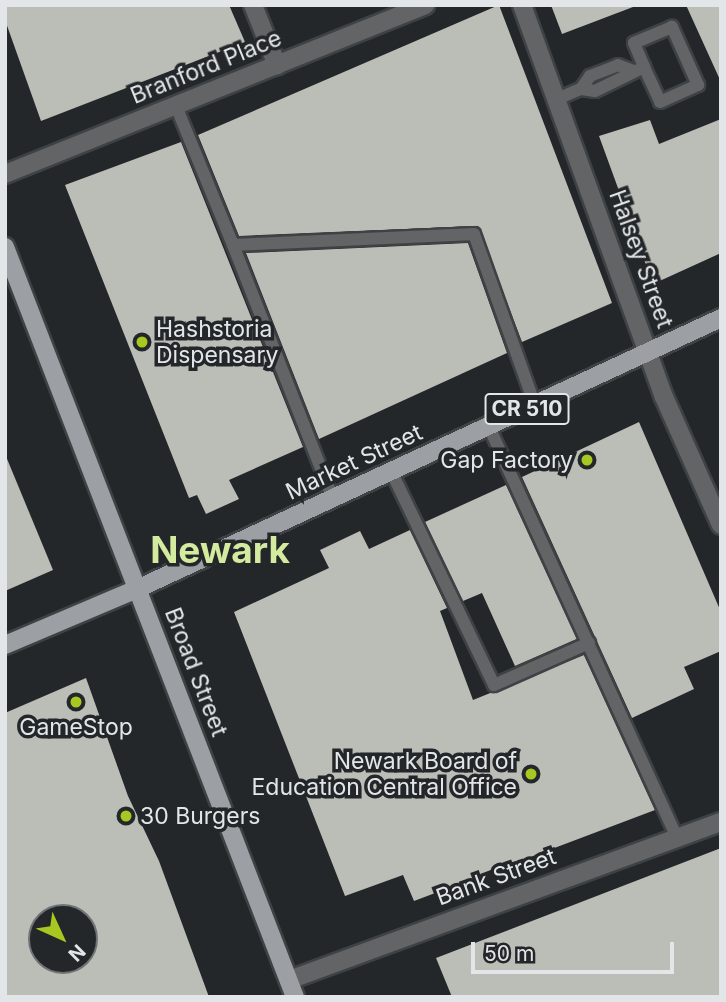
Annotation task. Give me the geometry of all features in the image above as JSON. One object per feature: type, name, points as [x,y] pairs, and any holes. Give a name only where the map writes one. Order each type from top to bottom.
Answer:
[{"type":"main road","name":"Broad Street","points":[[5,247],[10,277],[137,589],[292,988]]},
{"type":"main road","name":"Market Street","points":[[5,645],[137,589],[721,318]]},
{"type":"street","points":[[253,5],[277,65]]},
{"type":"street","name":"Branford Place","points":[[5,174],[425,5]]},
{"type":"street","name":"Halsey Street","points":[[522,5],[648,352],[721,526]]},
{"type":"street","name":"Bank Street","points":[[292,988],[721,822]]},
{"type":"lane","points":[[672,27],[698,85],[660,102],[639,69],[634,43],[672,27]]},
{"type":"lane","points":[[557,99],[581,89],[595,91],[639,69]]},
{"type":"lane","points":[[176,106],[333,499]]},
{"type":"lane","points":[[233,245],[474,234],[535,405]]},
{"type":"lane","points":[[489,427],[677,838]]},
{"type":"lane","points":[[392,472],[494,685],[589,643]]},
{"type":"building","points":[[5,5],[229,5],[245,42],[41,121],[5,20]]},
{"type":"building","points":[[499,5],[612,303],[522,342],[478,226],[239,236],[198,135]]},
{"type":"building","points":[[551,5],[633,5],[633,7],[562,34]]},
{"type":"building","points":[[686,5],[721,5],[721,82]]},
{"type":"building","points":[[721,119],[721,253],[653,284],[599,136],[650,120],[659,144]]},
{"type":"building","points":[[181,142],[303,447],[229,480],[239,499],[206,514],[197,495],[189,498],[65,185]]},
{"type":"building","points":[[468,243],[507,353],[319,439],[246,253]]},
{"type":"building","points":[[639,422],[721,612],[721,651],[684,667],[694,689],[632,718],[522,477]]},
{"type":"building","points":[[5,454],[53,570],[5,591]]},
{"type":"building","points":[[506,485],[577,639],[515,666],[482,593],[463,601],[425,522]]},
{"type":"building","points":[[410,530],[447,608],[440,611],[473,700],[584,655],[655,810],[414,901],[403,875],[345,896],[234,612],[329,568],[320,550],[360,531],[369,549]]},
{"type":"building","points":[[86,678],[128,796],[159,861],[209,997],[5,997],[5,713]]},
{"type":"building","points":[[721,848],[721,997],[452,997],[436,958]]},
{"type":"place","name":"Hashstoria Dispensary","points":[[142,342]]},
{"type":"place","name":"Gap Factory","points":[[587,460]]},
{"type":"place","name":"GameStop","points":[[76,702]]},
{"type":"place","name":"Newark Board of Education Central Office","points":[[531,774]]},
{"type":"place","name":"30 Burgers","points":[[126,816]]},
{"type":"district","name":"Newark","points":[[220,550]]}]
